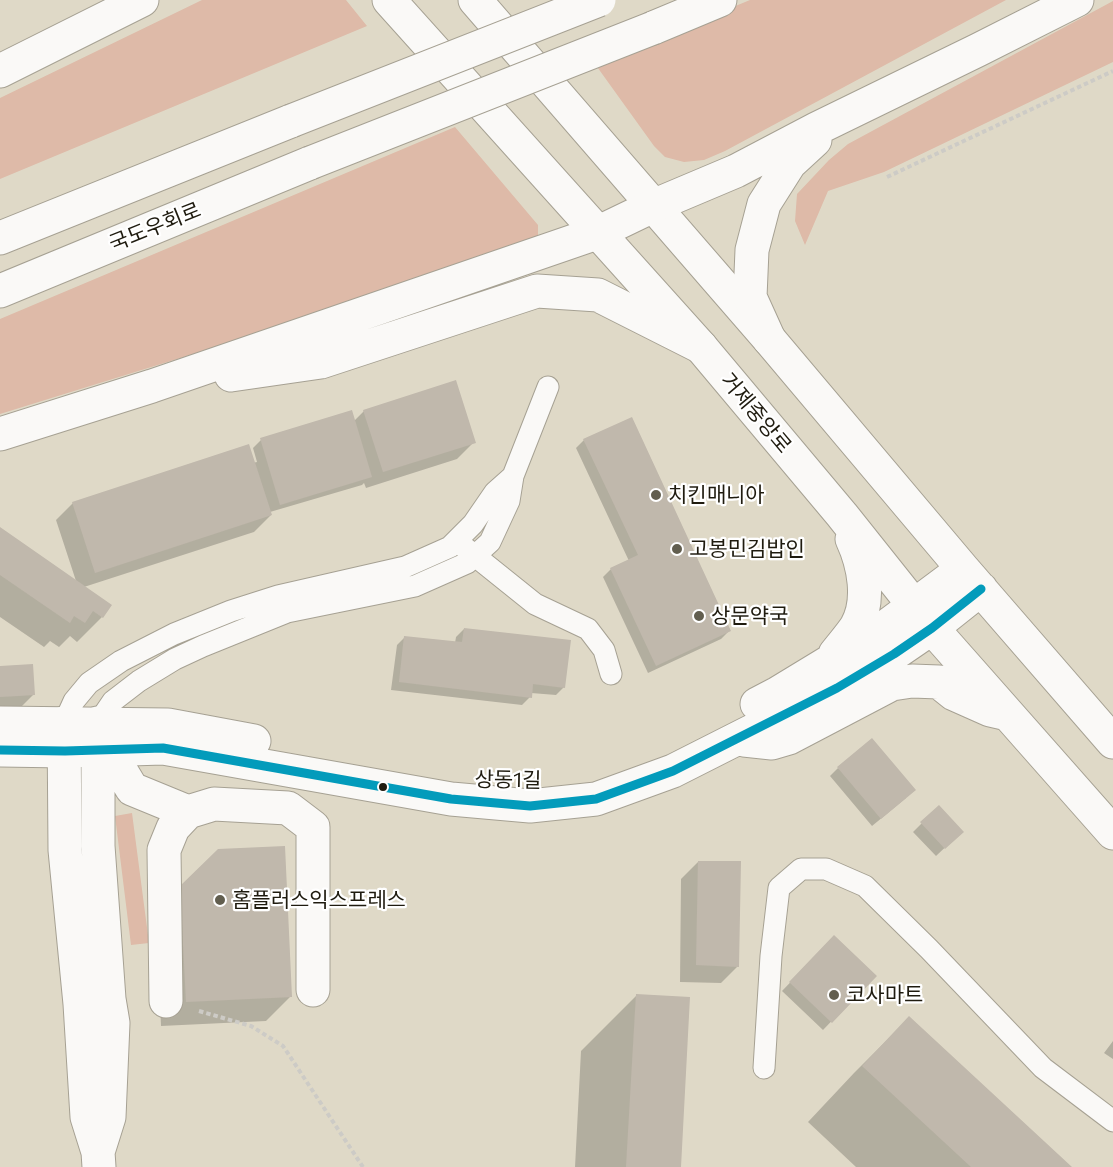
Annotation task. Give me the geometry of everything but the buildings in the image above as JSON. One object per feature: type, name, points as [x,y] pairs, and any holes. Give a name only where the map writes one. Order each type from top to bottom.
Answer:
[{"type":"main road","points":[[0,71],[142,0]]},
{"type":"main road","name":"거제중앙로","points":[[389,0],[701,347],[842,515],[923,617],[1113,833]]},
{"type":"main road","points":[[475,0],[769,339],[1113,742]]},
{"type":"main road","points":[[0,238],[599,0]]},
{"type":"main road","name":"국도우회로","points":[[0,291],[310,163],[720,0]]},
{"type":"main road","points":[[0,434],[152,386],[597,233],[653,206],[736,171],[1077,0]]},
{"type":"main road","points":[[769,339],[750,297],[752,250],[764,204],[790,163],[838,118]]},
{"type":"main road","points":[[152,386],[321,362],[537,291],[598,295],[701,347]]},
{"type":"main road","points":[[827,664],[856,626],[864,600],[864,572],[857,548],[842,515]]},
{"type":"main road","name":"상동1길","points":[[0,723],[65,737],[163,748],[451,799],[530,806],[596,799],[673,771],[837,688],[894,654],[923,617],[972,579]]},
{"type":"main road","name":"상동1길","points":[[102,740],[168,725],[456,779],[532,783],[597,776],[658,754],[778,693],[880,631],[923,617]]},
{"type":"main road","points":[[736,739],[772,743],[789,738],[892,684],[912,681],[939,682],[954,694],[990,710],[1008,715]]},
{"type":"main road","points":[[65,737],[65,850],[80,1004],[87,1117],[98,1160]]},
{"type":"main road","name":"상동1길","points":[[0,750],[65,737]]},
{"type":"main road","points":[[98,1160],[110,1117],[113,1023],[98,846],[102,740]]},
{"type":"main road","points":[[102,740],[132,789],[188,812]]},
{"type":"main road","points":[[166,1001],[164,850],[173,828],[188,812],[214,804],[288,808],[313,827],[313,990]]},
{"type":"lane","points":[[102,740],[114,701],[139,681],[175,659],[287,612],[416,586],[467,563],[490,542],[509,501],[513,476],[548,387]]},
{"type":"lane","points":[[65,737],[74,701],[89,683],[121,661],[174,634],[231,611],[278,596],[405,567],[450,547],[473,524],[495,492],[513,476]]},
{"type":"lane","points":[[456,541],[535,604],[588,629],[604,650],[610,674]]},
{"type":"lane","points":[[764,1068],[778,888],[801,869],[826,869],[865,886],[1043,1068],[1113,1121]]},
{"type":"path","points":[[887,177],[1113,70]]},
{"type":"path","points":[[166,1001],[251,1026],[282,1046],[363,1167]]},
{"type":"shaded area","points":[[202,0],[346,0],[367,26],[0,179],[0,98]]},
{"type":"shaded area","points":[[750,0],[1006,0],[725,151],[704,160],[684,162],[665,157],[654,146],[595,64]]},
{"type":"shaded area","points":[[1113,1],[1113,62],[884,172],[828,191],[805,245],[795,221],[797,194],[829,160],[848,144]]},
{"type":"shaded area","points":[[455,127],[538,225],[538,241],[512,255],[0,414],[0,319]]},
{"type":"shaded area","points":[[132,813],[149,943],[131,945],[115,816]]},
{"type":"transit line","points":[[0,750],[163,748],[451,799],[530,806],[596,799],[673,771],[837,688],[932,628],[981,589]]},
{"type":"place","name":"치킨매니아","points":[[656,495]]},
{"type":"place","name":"고봉민김밥인","points":[[677,549]]},
{"type":"place","name":"상문약국","points":[[699,616]]},
{"type":"place","name":"홈플러스익스프레스","points":[[220,900]]},
{"type":"place","name":"코사마트","points":[[834,995]]}]
